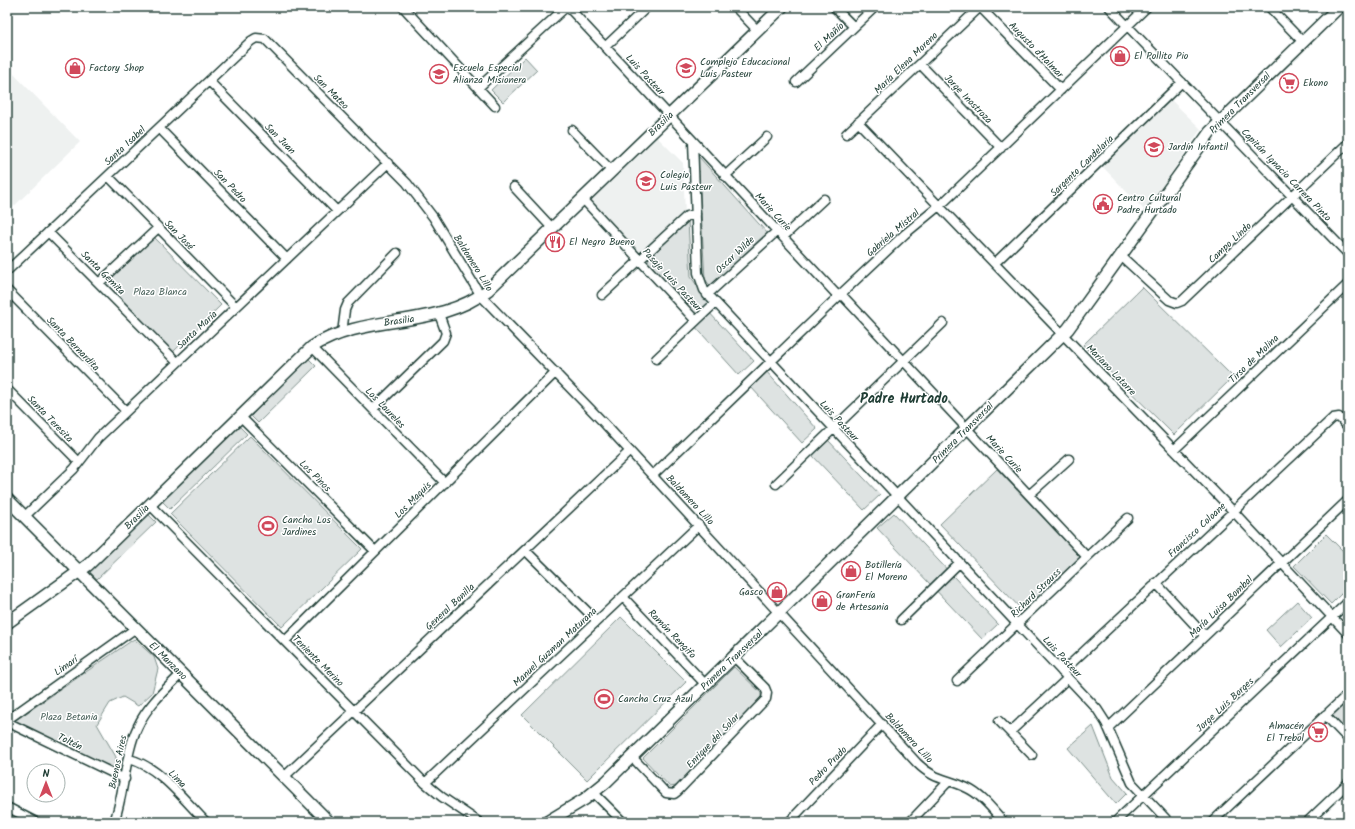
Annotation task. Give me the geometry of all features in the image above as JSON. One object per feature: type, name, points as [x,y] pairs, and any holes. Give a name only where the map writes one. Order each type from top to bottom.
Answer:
[{"type":"street","points":[[403,7],[495,106]]},
{"type":"street","points":[[478,88],[567,7]]},
{"type":"street","name":"Luis Pasteur","points":[[567,7],[693,141],[699,279],[707,295],[1097,709],[1108,728],[1129,778],[1143,796],[1168,822]]},
{"type":"street","points":[[735,7],[758,31]]},
{"type":"street","name":"Brasilia","points":[[7,623],[79,573],[312,347],[342,333],[369,325],[439,314],[466,304],[481,296],[782,7]]},
{"type":"street","points":[[834,7],[854,27]]},
{"type":"street","name":"El Mañío","points":[[796,82],[876,7]]},
{"type":"street","name":"María Elena Moreno","points":[[846,134],[980,7]]},
{"type":"street","name":"Augusto d'Halmar","points":[[980,7],[1061,90]]},
{"type":"street","name":"Capitán Ignacio Carrera Pinto","points":[[1109,7],[1348,254]]},
{"type":"street","name":"Gabriela Mistral","points":[[653,475],[839,295],[905,234],[939,206],[1147,7]]},
{"type":"street","points":[[1269,7],[1303,42]]},
{"type":"street","name":"Primera Transversal","points":[[547,822],[594,793],[898,498],[1063,334],[1082,312],[1205,139],[1220,121],[1339,7]]},
{"type":"street","points":[[605,47],[645,9]]},
{"type":"street","name":"Santa Isabel","points":[[7,271],[251,41],[259,38]]},
{"type":"street","name":"San Mateo","points":[[259,38],[267,41],[388,163]]},
{"type":"street","name":"Jorge Inostroza","points":[[920,64],[1001,148]]},
{"type":"street","name":"San Juan","points":[[209,81],[337,211]]},
{"type":"street","name":"Sargento Candelaria","points":[[995,263],[1182,82]]},
{"type":"street","name":"Mariano Latorre","points":[[858,122],[1233,511],[1348,634]]},
{"type":"street","name":"San Pedro","points":[[158,128],[287,259]]},
{"type":"street","points":[[572,130],[612,171]]},
{"type":"street","points":[[725,176],[767,137]]},
{"type":"street","name":"Marie Curie","points":[[693,141],[777,231],[904,361],[1087,557]]},
{"type":"street","name":"Campo Lindo","points":[[1122,256],[1169,300],[1180,302],[1293,197],[1348,143]]},
{"type":"street","name":"Santa María","points":[[24,517],[79,462],[94,442],[388,163]]},
{"type":"street","name":"Baldomero Lillo","points":[[388,163],[425,204],[481,296],[556,372],[653,475],[924,770],[948,782],[961,785],[973,791],[1004,822]]},
{"type":"street","name":"San José","points":[[108,176],[236,307]]},
{"type":"street","points":[[514,187],[552,228]]},
{"type":"street","points":[[783,237],[824,198]]},
{"type":"street","name":"Pasaje Luis Pasteur","points":[[583,199],[696,321]]},
{"type":"street","points":[[602,295],[687,216],[696,214]]},
{"type":"street","points":[[99,283],[158,228]]},
{"type":"street","name":"Oscar Wilde","points":[[707,295],[777,231]]},
{"type":"street","name":"Santa Gemita","points":[[48,232],[177,362]]},
{"type":"street","points":[[342,333],[344,310],[348,303],[397,253]]},
{"type":"street","name":"Tirso de Molina","points":[[1174,450],[1348,284]]},
{"type":"street","name":"Santa Bernardita","points":[[7,290],[126,411]]},
{"type":"street","points":[[656,359],[715,303]]},
{"type":"street","points":[[373,409],[443,342],[446,333],[439,314]]},
{"type":"street","points":[[776,484],[943,323]]},
{"type":"street","name":"Los Laureles","points":[[312,347],[445,483]]},
{"type":"street","name":"Los Maquis","points":[[285,641],[556,372]]},
{"type":"street","name":"Santa Teresita","points":[[7,389],[79,462]]},
{"type":"street","name":"Los Pinos","points":[[240,416],[376,551]]},
{"type":"street","name":"Francisco Coloane","points":[[1010,732],[1156,584],[1333,418],[1338,417],[1348,427]]},
{"type":"street","name":"General Bonilla","points":[[284,777],[630,451]]},
{"type":"street","points":[[1029,495],[1069,459]]},
{"type":"street","name":"El Manzano","points":[[7,499],[79,573],[136,628],[329,822]]},
{"type":"street","name":"María Luisa Bombal","points":[[1108,728],[1348,500]]},
{"type":"street","name":"Teniente Merino","points":[[150,505],[425,783],[442,797],[479,822]]},
{"type":"street","name":"Richard Strauss","points":[[957,681],[1128,518]]},
{"type":"street","name":"Manuel Guzman Maturana","points":[[425,783],[699,525]]},
{"type":"street","points":[[525,550],[597,621]]},
{"type":"street","points":[[901,620],[959,563]]},
{"type":"street","points":[[1156,584],[1205,636]]},
{"type":"street","name":"Ramón Rengifo","points":[[623,597],[706,685]]},
{"type":"street","name":"Jorge Luis Borges","points":[[1115,822],[1348,602]]},
{"type":"street","name":"Limarí","points":[[7,721],[136,628]]},
{"type":"street","name":"Enrique del Solar","points":[[632,757],[666,793],[674,794],[678,791],[766,699],[766,688],[734,657]]},
{"type":"street","name":"Buenos Aires","points":[[114,822],[125,779],[134,733],[142,718],[165,690],[181,674]]},
{"type":"street","points":[[1212,822],[1348,694]]},
{"type":"street","points":[[1325,715],[1348,739]]},
{"type":"street","name":"Toltén","points":[[7,721],[125,779]]},
{"type":"street","points":[[999,721],[1032,755]]},
{"type":"street","name":"Pedro Prado","points":[[789,822],[882,724]]},
{"type":"street","name":"Lima","points":[[129,759],[141,762],[153,769],[206,822]]},
{"type":"street","points":[[910,822],[948,782]]},
{"type":"street","points":[[1307,822],[1348,783]]},
{"type":"street","points":[[594,793],[623,822]]},
{"type":"street","points":[[7,807],[36,822]]},
{"type":"street","points":[[916,815],[924,822]]},
{"type":"shaded area","points":[[7,67],[80,142],[7,213]]},
{"type":"shaded area","name":"Jardín Infantil","points":[[1170,99],[1201,129],[1145,211],[1101,165]]},
{"type":"shaded area","name":"Colegio Luis Pasteur","points":[[656,136],[683,163],[685,214],[642,254],[589,200]]},
{"type":"green space","points":[[525,57],[537,70],[503,102],[491,90]]},
{"type":"green space","points":[[699,157],[768,234],[711,287],[705,279]]},
{"type":"green space","points":[[688,220],[691,277],[710,304],[697,316],[646,260]]},
{"type":"green space","name":"Plaza Blanca","points":[[153,236],[221,305],[172,353],[104,284]]},
{"type":"green space","points":[[1142,287],[1233,377],[1174,435],[1083,345]]},
{"type":"green space","points":[[707,310],[754,361],[739,375],[692,323]]},
{"type":"green space","points":[[308,358],[316,366],[258,423],[251,416]]},
{"type":"green space","points":[[766,371],[817,429],[802,443],[750,386]]},
{"type":"green space","points":[[239,426],[247,434],[170,509],[162,501]]},
{"type":"green space","name":"Cancha Los Jardines","points":[[250,436],[362,549],[282,627],[170,514]]},
{"type":"green space","points":[[828,440],[880,495],[864,510],[812,455]]},
{"type":"green space","points":[[997,469],[1080,557],[1023,611],[940,524]]},
{"type":"green space","points":[[894,513],[998,624],[982,639],[877,528]]},
{"type":"green space","points":[[148,514],[156,522],[97,579],[89,571]]},
{"type":"green space","points":[[1326,534],[1348,556],[1348,587],[1331,604],[1294,566]]},
{"type":"green space","points":[[1297,601],[1312,618],[1281,647],[1266,630]]},
{"type":"green space","name":"Cancha Cruz Azul","points":[[621,617],[686,682],[587,780],[522,715]]},
{"type":"green space","name":"Plaza Betania","points":[[134,639],[154,657],[158,669],[152,693],[138,706],[123,697],[110,703],[97,724],[116,757],[115,772],[13,722]]},
{"type":"green space","points":[[734,667],[761,693],[761,700],[676,786],[670,787],[643,758]]},
{"type":"green space","points":[[1348,701],[1348,734],[1331,717]]},
{"type":"green space","points":[[1093,726],[1113,777],[1127,793],[1116,804],[1068,748]]},
{"type":"place","name":"El Pollito Pio","points":[[1120,56]]},
{"type":"place","name":"Factory Shop","points":[[75,68]]},
{"type":"place","name":"Complejo Educacional Luis Pasteur","points":[[686,68]]},
{"type":"place","name":"Escuela Especial Alianza Misionera","points":[[439,74]]},
{"type":"place","name":"Ekono","points":[[1289,83]]},
{"type":"place","name":"Jardín Infantil","points":[[1154,147]]},
{"type":"place","name":"Colegio Luis Pasteur","points":[[646,181]]},
{"type":"place","name":"Centro Cultural Padre Hurtado","points":[[1103,204]]},
{"type":"place","name":"El Negro Bueno","points":[[555,242]]},
{"type":"place","name":"Cancha Los Jardines","points":[[268,526]]},
{"type":"place","name":"Botillería El Moreno","points":[[851,571]]},
{"type":"place","name":"Gasco","points":[[777,592]]},
{"type":"place","name":"GranFería de Artesania","points":[[822,601]]},
{"type":"place","name":"Cancha Cruz Azul","points":[[604,699]]},
{"type":"place","name":"Almacén El Trebol","points":[[1318,732]]},
{"type":"district","name":"Padre Hurtado","points":[[904,399]]}]
